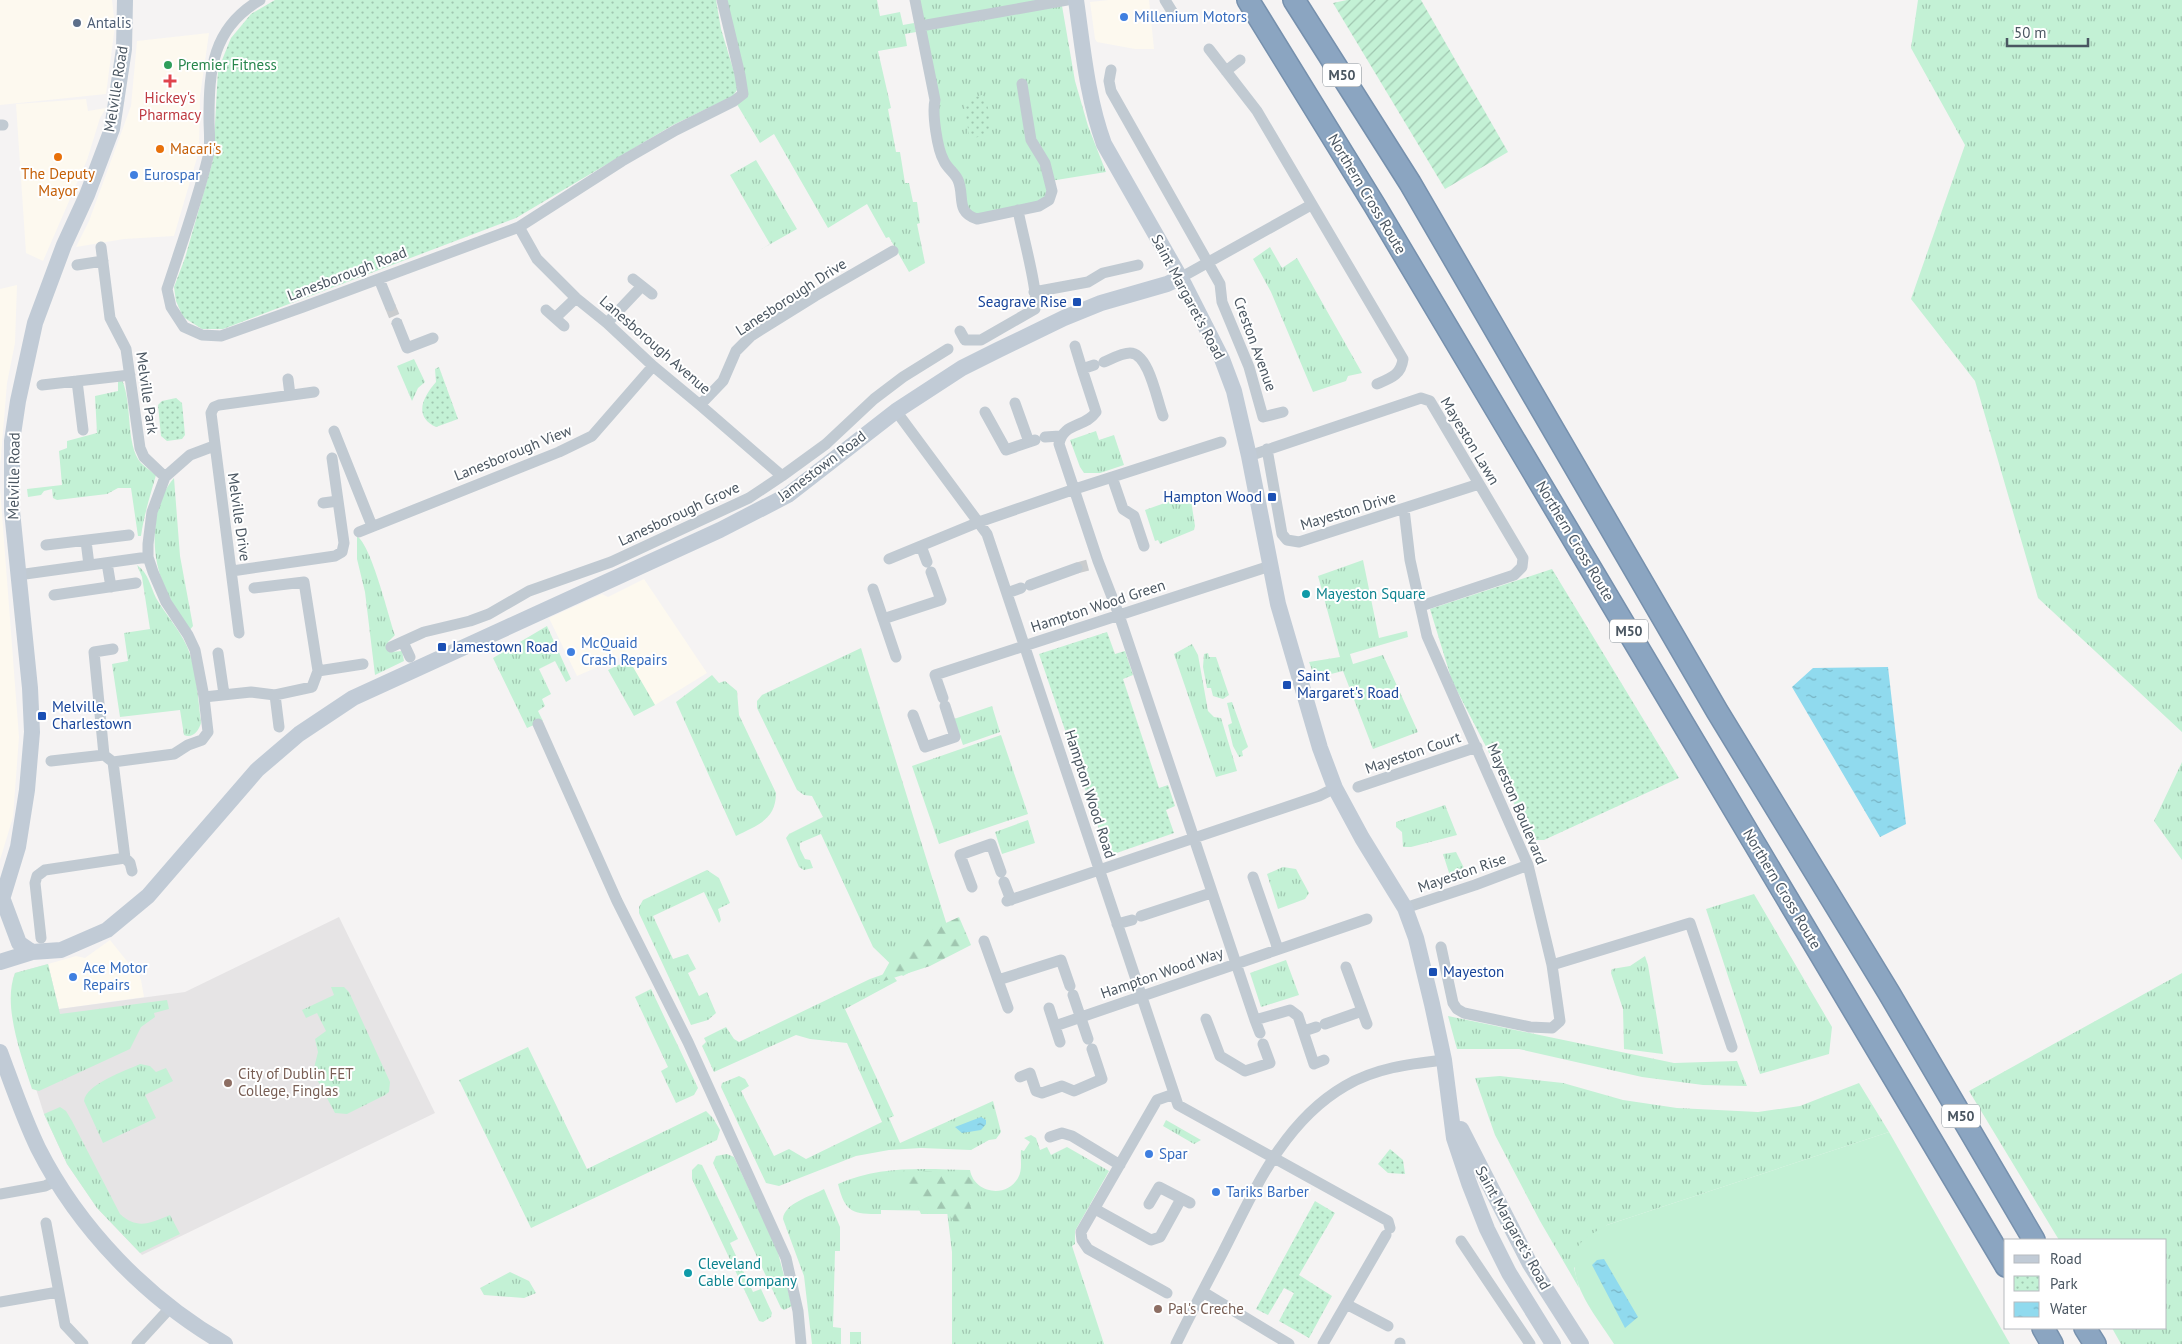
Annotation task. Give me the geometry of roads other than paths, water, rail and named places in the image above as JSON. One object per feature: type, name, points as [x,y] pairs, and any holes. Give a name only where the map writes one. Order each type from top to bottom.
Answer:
[{"type":"highway","name":"Northern Cross Route","points":[[1248,0],[1375,206],[2004,1263]]},
{"type":"highway","name":"M50","points":[[1294,0],[1410,183],[1717,711],[1889,993],[2033,1239]]},
{"type":"highway","points":[[2044,1329],[2052,1344]]},
{"type":"highway","points":[[2087,1329],[2095,1344]]},
{"type":"street","name":"Melville Road","points":[[1,903],[18,847],[27,790],[32,732],[30,688],[12,511],[12,442],[18,401],[35,324],[64,245],[87,195],[112,130],[124,49],[125,0]]},
{"type":"street","name":"Lanesborough Road","points":[[260,0],[237,18],[225,33],[215,52],[208,89],[208,155],[167,289],[171,307],[184,327],[202,336],[221,336],[519,227],[645,148],[734,101],[743,94],[722,0]]},
{"type":"street","points":[[915,0],[935,100],[932,112],[943,160],[958,180],[963,209],[969,216],[977,219],[1039,206],[1049,200],[1052,191],[1045,163],[1031,140],[1022,84]]},
{"type":"street","points":[[921,26],[1068,0]]},
{"type":"street","name":"Saint Margaret's Road","points":[[1076,0],[1089,95],[1093,115],[1104,144],[1180,278],[1222,359],[1234,391],[1249,456],[1270,566],[1294,663],[1320,748],[1335,788],[1362,838],[1405,908],[1416,938],[1444,1060],[1452,1109],[1454,1138],[1469,1183],[1487,1229],[1506,1266],[1553,1344]]},
{"type":"street","points":[[1165,0],[1173,13]]},
{"type":"street","points":[[1209,50],[1257,111],[1403,359],[1401,370],[1394,376],[1377,384]]},
{"type":"street","points":[[1226,71],[1240,60]]},
{"type":"street","points":[[1111,70],[1109,81],[1111,91],[1210,262]]},
{"type":"street","points":[[1180,278],[1311,205]]},
{"type":"street","points":[[960,331],[966,340],[981,340],[1033,312],[1036,305],[1018,210]]},
{"type":"street","name":"Lanesborough Avenue","points":[[519,227],[537,259],[576,298],[782,476]]},
{"type":"street","name":"Melville Park","points":[[102,247],[110,318],[126,349],[140,448],[144,457],[165,476]]},
{"type":"street","name":"Lanesborough Drive","points":[[700,405],[723,381],[736,351],[751,336],[893,251]]},
{"type":"street","points":[[77,265],[103,261]]},
{"type":"street","name":"Creston Avenue","points":[[1210,262],[1220,284],[1222,302],[1249,367],[1263,417],[1283,412]]},
{"type":"street","points":[[1034,292],[1088,282],[1103,273],[1138,265]]},
{"type":"street","name":"Jamestown Road","points":[[0,962],[32,952],[61,950],[107,930],[148,896],[257,770],[299,734],[353,698],[720,530],[788,495],[896,411],[962,368],[1064,318],[1101,303],[1168,284],[1180,278]]},
{"type":"street","points":[[378,280],[390,306]]},
{"type":"street","points":[[607,323],[638,283],[652,294]]},
{"type":"street","points":[[564,326],[551,314],[576,298]]},
{"type":"street","points":[[397,322],[407,348],[432,338]]},
{"type":"street","points":[[985,412],[1006,450],[1036,440],[1060,436],[1067,429],[1090,420],[1096,412],[1093,365],[1075,346]]},
{"type":"street","points":[[1093,365],[1129,353],[1138,355],[1145,363],[1163,416]]},
{"type":"street","name":"Lanesborough Grove","points":[[391,647],[424,632],[483,616],[529,591],[611,562],[749,498],[826,444],[874,399],[903,377],[944,356]]},
{"type":"street","name":"Lanesborough View","points":[[359,532],[559,452],[592,436],[653,366]]},
{"type":"street","points":[[42,385],[130,375]]},
{"type":"street","points":[[288,379],[290,395],[314,392]]},
{"type":"street","points":[[77,381],[83,430]]},
{"type":"street","name":"Melville Drive","points":[[239,632],[211,413],[214,408],[220,405],[290,395]]},
{"type":"street","name":"Mayeston Lawn","points":[[1249,456],[1420,398],[1430,401],[1523,558],[1522,567],[1514,575],[1421,606]]},
{"type":"street","points":[[1014,404],[1036,440]]},
{"type":"street","name":"Hampton Wood Road","points":[[896,411],[986,534],[1026,645],[1178,1105],[1388,1221],[1388,1232],[1346,1304]]},
{"type":"street","points":[[334,431],[372,526]]},
{"type":"street","points":[[1060,436],[1059,444],[1075,489],[1088,565],[1119,615],[1235,964],[1270,1063],[1245,1071],[1220,1056],[1206,1020]]},
{"type":"street","points":[[889,559],[979,522],[1112,476],[1221,442]]},
{"type":"street","points":[[51,761],[174,754],[188,745],[202,740],[208,732],[204,697],[195,650],[188,635],[166,602],[148,557],[148,544],[152,512],[165,476],[190,455],[214,446]]},
{"type":"street","name":"Mayeston Drive","points":[[1267,449],[1282,534],[1287,540],[1299,542],[1404,510],[1479,484]]},
{"type":"street","points":[[232,571],[335,556],[342,552],[344,544],[332,458]]},
{"type":"street","points":[[1112,476],[1123,509],[1134,516],[1144,546]]},
{"type":"street","points":[[323,503],[338,501]]},
{"type":"street","name":"Mayeston Boulevard","points":[[1404,510],[1410,560],[1427,636],[1528,865],[1552,965],[1560,1022],[1552,1028],[1530,1027],[1464,1013],[1457,1009],[1453,1003],[1442,947]]},
{"type":"street","points":[[46,545],[129,535]]},
{"type":"street","points":[[86,541],[89,565]]},
{"type":"street","points":[[883,619],[941,600],[921,546]]},
{"type":"street","points":[[18,575],[148,557]]},
{"type":"street","points":[[107,563],[111,587]]},
{"type":"street","points":[[1007,592],[1088,565]]},
{"type":"street","name":"Hampton Wood Green","points":[[913,715],[925,747],[955,737],[935,675],[1270,566]]},
{"type":"street","points":[[204,697],[251,692],[275,695],[312,687],[318,671],[304,582],[254,588]]},
{"type":"street","points":[[54,595],[136,583]]},
{"type":"street","points":[[873,589],[896,658]]},
{"type":"street","points":[[403,642],[410,657]]},
{"type":"street","points":[[113,650],[94,652],[108,759],[125,858],[130,863],[132,871]]},
{"type":"street","points":[[218,653],[224,694]]},
{"type":"street","points":[[318,671],[363,664]]},
{"type":"street","points":[[275,695],[279,726]]},
{"type":"street","points":[[538,724],[617,902],[688,1042],[782,1250],[795,1294],[801,1344]]},
{"type":"street","name":"Mayeston Court","points":[[1358,787],[1477,747]]},
{"type":"street","points":[[972,887],[960,854],[991,844],[1003,877],[1009,901],[1318,796],[1335,788]]},
{"type":"street","points":[[41,938],[35,884],[37,876],[45,870],[125,858]]},
{"type":"street","name":"Mayeston Rise","points":[[1405,908],[1528,865]]},
{"type":"street","points":[[1253,877],[1278,949]]},
{"type":"street","points":[[1117,924],[1212,893]]},
{"type":"street","points":[[1,903],[19,943],[32,952]]},
{"type":"street","name":"Hampton Wood Way","points":[[1054,1026],[1367,919]]},
{"type":"street","points":[[1552,965],[1690,923],[1732,1047]]},
{"type":"street","points":[[984,941],[1008,1008]]},
{"type":"street","points":[[998,980],[1062,960],[1102,1079],[1074,1091],[1062,1086],[1042,1093],[1036,1091],[1030,1073],[1020,1077]]},
{"type":"street","points":[[1346,967],[1367,1024]]},
{"type":"street","points":[[1049,1008],[1060,1042]]},
{"type":"street","points":[[1255,1020],[1290,1010],[1298,1016],[1314,1064],[1324,1060]]},
{"type":"street","points":[[1304,1031],[1362,1011]]},
{"type":"street","points":[[0,1052],[6,1085],[38,1148],[73,1205],[113,1254],[145,1287],[170,1308],[225,1344]]},
{"type":"street","points":[[1176,1344],[1273,1158],[1300,1121],[1322,1101],[1346,1085],[1370,1074],[1390,1067],[1444,1060]]},
{"type":"street","points":[[1166,1293],[1088,1250],[1082,1240],[1081,1232],[1157,1100],[1174,1094]]},
{"type":"street","name":"Saint Margaret's Road","points":[[1452,1109],[1468,1145],[1525,1255],[1581,1344]]},
{"type":"street","points":[[1050,1137],[1062,1133],[1072,1136],[1120,1165]]},
{"type":"street","points":[[0,1194],[45,1186],[56,1180]]},
{"type":"street","points":[[1095,1209],[1151,1240],[1160,1237],[1185,1201],[1159,1187],[1149,1204]]},
{"type":"street","points":[[1136,1231],[1142,1221]]},
{"type":"street","points":[[46,1223],[65,1324],[83,1344]]},
{"type":"street","points":[[1461,1241],[1530,1344]]},
{"type":"street","points":[[1506,1266],[1525,1255]]},
{"type":"street","points":[[0,1302],[58,1292]]},
{"type":"street","points":[[1203,1292],[1288,1344]]},
{"type":"street","points":[[1323,1344],[1346,1304],[1388,1326]]},
{"type":"street","points":[[136,1344],[170,1308]]},
{"type":"water","points":[[1888,667],[1906,824],[1880,837],[1792,687],[1813,668]]},
{"type":"water","points":[[981,1117],[986,1120],[986,1124],[981,1130],[962,1133],[955,1127]]},
{"type":"water","points":[[1604,1259],[1638,1317],[1625,1328],[1592,1265],[1597,1260]]},
{"type":"tunnel","points":[[390,306],[397,323]]},
{"type":"tunnel","points":[[1077,568],[1088,565]]},
{"type":"place","name":"Millenium Motors","points":[[1124,17]]},
{"type":"place","name":"Antalis","points":[[77,23]]},
{"type":"place","name":"Premier Fitness","points":[[168,65]]},
{"type":"place","name":"Hickey's Pharmacy","points":[[170,81]]},
{"type":"place","name":"Macari's","points":[[160,149]]},
{"type":"place","name":"The Deputy Mayor","points":[[58,157]]},
{"type":"place","name":"Eurospar","points":[[134,175]]},
{"type":"place","name":"Seagrave Rise","points":[[1077,302]]},
{"type":"place","name":"Hampton Wood","points":[[1272,497]]},
{"type":"place","name":"Mayeston Square","points":[[1306,594]]},
{"type":"place","name":"Jamestown Road","points":[[442,647]]},
{"type":"place","name":"McQuaid Crash Repairs","points":[[571,652]]},
{"type":"place","name":"Saint Margaret's Road","points":[[1287,685]]},
{"type":"place","name":"Melville, Charlestown","points":[[42,716]]},
{"type":"place","name":"Mayeston","points":[[1433,972]]},
{"type":"place","name":"Ace Motor Repairs","points":[[73,977]]},
{"type":"place","name":"City of Dublin FET College, Finglas","points":[[228,1083]]},
{"type":"place","name":"Spar","points":[[1149,1154]]},
{"type":"place","name":"Tariks Barber","points":[[1216,1192]]},
{"type":"place","name":"Cleveland Cable Company","points":[[688,1273]]},
{"type":"place","name":"Pal's Creche","points":[[1158,1309]]}]
